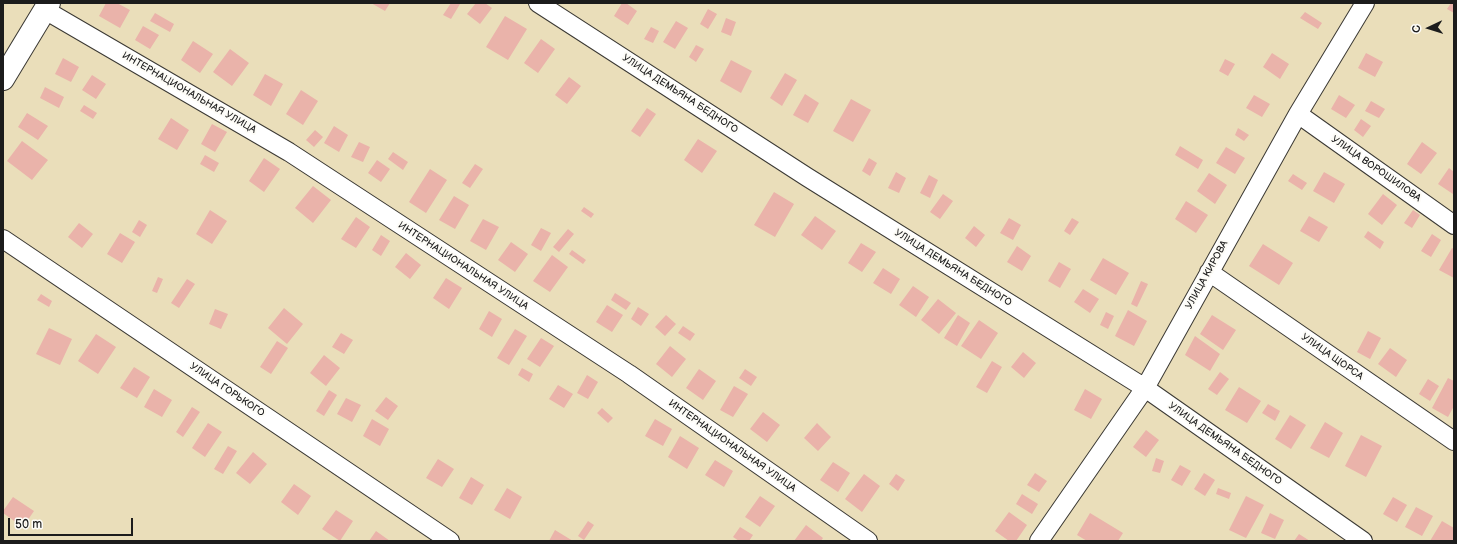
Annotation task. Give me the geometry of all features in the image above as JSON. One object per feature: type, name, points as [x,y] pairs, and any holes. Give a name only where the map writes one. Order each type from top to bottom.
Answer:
[{"type":"street","name":"УЛИЦА ДЕМЬЯНА БЕДНОГО","points":[[538,3],[807,177],[1145,388],[1363,541]]},
{"type":"street","name":"УЛИЦА КИРОВА","points":[[1039,541],[1145,388],[1298,114],[1365,3]]},
{"type":"street","points":[[3,78],[47,6]]},
{"type":"street","name":"ИНТЕРНАЦИОНАЛЬНАЯ УЛИЦА","points":[[47,6],[289,152],[629,374],[868,541]]},
{"type":"street","name":"УЛИЦА ВОРОШИЛОВА","points":[[1298,114],[1454,225]]},
{"type":"street","name":"УЛИЦА ГОРЬКОГО","points":[[3,239],[450,541]]},
{"type":"street","name":"УЛИЦА ЩОРСА","points":[[1209,272],[1454,441]]},
{"type":"building","points":[[106,3],[117,3],[130,10],[120,28],[99,16]]},
{"type":"building","points":[[371,3],[390,3],[385,11]]},
{"type":"building","points":[[451,3],[460,4],[451,19],[443,15]]},
{"type":"building","points":[[476,3],[485,3],[492,8],[480,24],[467,14]]},
{"type":"building","points":[[622,3],[626,3],[637,11],[628,25],[614,16]]},
{"type":"building","points":[[1451,3],[1454,3],[1454,13],[1447,9]]},
{"type":"building","points":[[708,9],[717,14],[708,29],[700,24]]},
{"type":"building","points":[[1305,12],[1322,23],[1318,29],[1300,18]]},
{"type":"building","points":[[155,13],[174,24],[170,32],[150,21]]},
{"type":"building","points":[[505,16],[527,29],[508,60],[486,47]]},
{"type":"building","points":[[726,18],[736,22],[731,36],[721,32]]},
{"type":"building","points":[[676,21],[688,28],[675,49],[663,42]]},
{"type":"building","points":[[143,26],[159,35],[150,49],[135,40]]},
{"type":"building","points":[[651,27],[659,31],[653,43],[644,39]]},
{"type":"building","points":[[541,39],[555,49],[538,73],[524,63]]},
{"type":"building","points":[[193,41],[213,54],[200,73],[181,60]]},
{"type":"building","points":[[696,45],[704,49],[696,62],[689,57]]},
{"type":"building","points":[[230,49],[249,63],[232,86],[213,72]]},
{"type":"building","points":[[1272,53],[1289,64],[1280,79],[1263,67]]},
{"type":"building","points":[[1366,53],[1383,62],[1375,77],[1358,68]]},
{"type":"building","points":[[63,58],[79,67],[71,82],[55,74]]},
{"type":"building","points":[[1225,59],[1235,64],[1228,76],[1219,71]]},
{"type":"building","points":[[731,60],[752,71],[741,93],[720,81]]},
{"type":"building","points":[[785,73],[797,80],[782,106],[770,98]]},
{"type":"building","points":[[265,74],[283,84],[271,106],[253,95]]},
{"type":"building","points":[[92,75],[106,84],[96,99],[82,90]]},
{"type":"building","points":[[569,77],[581,86],[567,104],[555,95]]},
{"type":"building","points":[[45,87],[64,97],[59,108],[40,98]]},
{"type":"building","points":[[301,90],[318,101],[303,125],[286,114]]},
{"type":"building","points":[[805,94],[819,103],[808,123],[793,115]]},
{"type":"building","points":[[1254,95],[1270,104],[1262,117],[1246,108]]},
{"type":"building","points":[[1339,95],[1355,105],[1346,118],[1331,109]]},
{"type":"building","points":[[851,99],[871,110],[853,142],[833,131]]},
{"type":"building","points":[[1371,101],[1385,109],[1379,118],[1365,111]]},
{"type":"building","points":[[84,105],[97,113],[93,119],[80,111]]},
{"type":"building","points":[[647,108],[656,114],[640,137],[631,131]]},
{"type":"building","points":[[27,113],[48,126],[38,140],[18,127]]},
{"type":"building","points":[[171,118],[189,130],[177,150],[158,139]]},
{"type":"building","points":[[1361,119],[1371,126],[1363,137],[1354,130]]},
{"type":"building","points":[[212,124],[227,132],[215,152],[201,144]]},
{"type":"building","points":[[334,126],[348,135],[339,152],[324,143]]},
{"type":"building","points":[[1238,128],[1249,135],[1244,141],[1235,135]]},
{"type":"building","points":[[315,130],[323,137],[314,147],[306,140]]},
{"type":"building","points":[[698,139],[717,151],[702,173],[684,160]]},
{"type":"building","points":[[22,141],[48,160],[32,180],[7,161]]},
{"type":"building","points":[[359,142],[370,147],[363,162],[351,157]]},
{"type":"building","points":[[1422,142],[1437,153],[1421,174],[1407,164]]},
{"type":"building","points":[[1180,146],[1203,160],[1198,169],[1175,155]]},
{"type":"building","points":[[1226,147],[1245,158],[1235,174],[1216,163]]},
{"type":"building","points":[[393,152],[408,162],[403,170],[388,159]]},
{"type":"building","points":[[205,155],[219,163],[214,172],[200,164]]},
{"type":"building","points":[[264,158],[280,169],[264,192],[249,181]]},
{"type":"building","points":[[869,158],[877,163],[870,176],[862,171]]},
{"type":"building","points":[[377,160],[390,169],[381,182],[368,173]]},
{"type":"building","points":[[475,164],[483,169],[470,188],[462,183]]},
{"type":"building","points":[[1449,168],[1454,172],[1453,194],[1438,184]]},
{"type":"building","points":[[430,169],[447,180],[426,213],[409,202]]},
{"type":"building","points":[[896,172],[906,178],[899,193],[888,188]]},
{"type":"building","points":[[1324,172],[1345,184],[1334,203],[1313,191]]},
{"type":"building","points":[[1209,173],[1227,185],[1215,204],[1197,191]]},
{"type":"building","points":[[1293,174],[1307,183],[1302,190],[1288,181]]},
{"type":"building","points":[[929,175],[938,180],[930,198],[920,193]]},
{"type":"building","points":[[313,186],[331,200],[313,223],[295,208]]},
{"type":"building","points":[[774,192],[794,204],[775,237],[754,225]]},
{"type":"building","points":[[943,194],[953,201],[940,219],[930,212]]},
{"type":"building","points":[[1383,194],[1397,205],[1382,225],[1368,214]]},
{"type":"building","points":[[454,196],[469,205],[455,229],[439,220]]},
{"type":"building","points":[[1186,201],[1208,215],[1196,233],[1175,219]]},
{"type":"building","points":[[584,207],[594,214],[591,218],[581,211]]},
{"type":"building","points":[[210,210],[227,221],[212,244],[196,234]]},
{"type":"building","points":[[1413,210],[1420,215],[1412,228],[1404,223]]},
{"type":"building","points":[[815,216],[836,231],[822,250],[801,235]]},
{"type":"building","points":[[1309,216],[1328,227],[1319,242],[1300,231]]},
{"type":"building","points":[[356,217],[370,227],[356,248],[341,239]]},
{"type":"building","points":[[1009,218],[1021,225],[1013,240],[1000,233]]},
{"type":"building","points":[[1072,218],[1079,222],[1070,235],[1064,231]]},
{"type":"building","points":[[483,219],[499,227],[486,250],[470,241]]},
{"type":"building","points":[[139,220],[147,225],[140,237],[132,232]]},
{"type":"building","points":[[79,223],[93,234],[82,248],[68,237]]},
{"type":"building","points":[[974,226],[985,235],[976,247],[965,238]]},
{"type":"building","points":[[541,228],[551,233],[541,251],[531,245]]},
{"type":"building","points":[[568,229],[574,234],[559,252],[553,247]]},
{"type":"building","points":[[1368,231],[1384,242],[1380,249],[1364,237]]},
{"type":"building","points":[[120,233],[135,242],[122,263],[107,254]]},
{"type":"building","points":[[1432,234],[1441,240],[1431,257],[1421,251]]},
{"type":"building","points":[[381,235],[390,241],[381,256],[372,250]]},
{"type":"building","points":[[511,242],[528,254],[515,272],[498,260]]},
{"type":"building","points":[[861,243],[876,252],[862,272],[848,263]]},
{"type":"building","points":[[1263,244],[1293,263],[1279,285],[1249,266]]},
{"type":"building","points":[[1017,246],[1031,256],[1022,271],[1007,262]]},
{"type":"building","points":[[1452,248],[1454,249],[1454,278],[1439,270]]},
{"type":"building","points":[[572,250],[586,260],[583,264],[569,254]]},
{"type":"building","points":[[406,253],[421,265],[410,279],[395,267]]},
{"type":"building","points":[[552,255],[568,267],[550,292],[533,281]]},
{"type":"building","points":[[1103,258],[1129,273],[1116,295],[1090,280]]},
{"type":"building","points":[[1059,262],[1071,269],[1060,288],[1048,281]]},
{"type":"building","points":[[883,268],[900,279],[891,294],[873,283]]},
{"type":"building","points":[[158,277],[163,279],[157,293],[152,291]]},
{"type":"building","points":[[446,278],[462,288],[449,309],[433,298]]},
{"type":"building","points":[[187,279],[195,284],[179,308],[171,303]]},
{"type":"building","points":[[1141,281],[1148,284],[1137,307],[1131,304]]},
{"type":"building","points":[[913,286],[929,297],[916,317],[899,305]]},
{"type":"building","points":[[1083,289],[1099,299],[1090,313],[1074,302]]},
{"type":"building","points":[[615,293],[631,303],[626,310],[611,300]]},
{"type":"building","points":[[41,294],[52,301],[49,307],[37,300]]},
{"type":"building","points":[[938,299],[956,313],[939,334],[921,320]]},
{"type":"building","points":[[607,305],[623,315],[612,332],[596,322]]},
{"type":"building","points":[[638,307],[649,314],[641,326],[631,319]]},
{"type":"building","points":[[284,308],[303,324],[287,344],[268,328]]},
{"type":"building","points":[[215,309],[228,314],[221,329],[209,324]]},
{"type":"building","points":[[1128,310],[1147,321],[1134,346],[1115,336]]},
{"type":"building","points":[[489,311],[502,319],[492,337],[479,329]]},
{"type":"building","points":[[1106,312],[1114,316],[1108,329],[1100,325]]},
{"type":"building","points":[[666,315],[676,324],[665,336],[655,327]]},
{"type":"building","points":[[958,315],[970,323],[957,346],[944,338]]},
{"type":"building","points":[[1212,315],[1236,330],[1223,350],[1200,334]]},
{"type":"building","points":[[979,320],[998,333],[981,359],[961,346]]},
{"type":"building","points":[[683,326],[695,334],[690,341],[678,333]]},
{"type":"building","points":[[49,328],[72,339],[60,365],[36,354]]},
{"type":"building","points":[[515,329],[527,336],[509,365],[497,358]]},
{"type":"building","points":[[1368,331],[1381,338],[1370,359],[1357,352]]},
{"type":"building","points":[[341,333],[353,340],[344,354],[332,347]]},
{"type":"building","points":[[96,334],[116,347],[98,374],[78,361]]},
{"type":"building","points":[[1195,336],[1220,354],[1210,371],[1185,355]]},
{"type":"building","points":[[541,338],[554,346],[540,367],[527,359]]},
{"type":"building","points":[[277,341],[288,348],[271,374],[260,367]]},
{"type":"building","points":[[670,346],[686,359],[672,377],[656,364]]},
{"type":"building","points":[[1390,348],[1407,360],[1396,377],[1378,364]]},
{"type":"building","points":[[1023,352],[1036,363],[1024,378],[1011,367]]},
{"type":"building","points":[[324,355],[340,368],[326,386],[310,373]]},
{"type":"building","points":[[992,361],[1002,367],[987,393],[976,387]]},
{"type":"building","points":[[134,367],[150,377],[137,398],[120,388]]},
{"type":"building","points":[[522,368],[533,374],[529,382],[518,375]]},
{"type":"building","points":[[699,369],[716,381],[703,400],[686,388]]},
{"type":"building","points":[[745,369],[757,377],[751,386],[739,378]]},
{"type":"building","points":[[1220,372],[1229,379],[1217,395],[1208,389]]},
{"type":"building","points":[[587,375],[598,382],[588,399],[577,393]]},
{"type":"building","points":[[1448,378],[1454,381],[1454,406],[1448,417],[1432,408]]},
{"type":"building","points":[[1428,379],[1439,386],[1430,401],[1419,394]]},
{"type":"building","points":[[558,385],[573,394],[564,408],[549,399]]},
{"type":"building","points":[[734,386],[748,394],[733,417],[720,410]]},
{"type":"building","points":[[1239,387],[1261,401],[1247,423],[1225,410]]},
{"type":"building","points":[[154,389],[172,400],[162,417],[144,407]]},
{"type":"building","points":[[1085,389],[1102,399],[1091,419],[1074,410]]},
{"type":"building","points":[[329,390],[337,395],[324,416],[316,411]]},
{"type":"building","points":[[386,397],[398,406],[388,420],[375,411]]},
{"type":"building","points":[[346,398],[361,405],[352,422],[337,414]]},
{"type":"building","points":[[1268,404],[1280,411],[1275,421],[1262,413]]},
{"type":"building","points":[[192,407],[200,412],[183,437],[176,432]]},
{"type":"building","points":[[602,408],[613,418],[608,423],[597,413]]},
{"type":"building","points":[[763,412],[780,425],[767,442],[750,429]]},
{"type":"building","points":[[1290,415],[1306,425],[1291,449],[1275,439]]},
{"type":"building","points":[[372,419],[389,429],[380,446],[363,436]]},
{"type":"building","points":[[655,419],[672,429],[663,446],[645,436]]},
{"type":"building","points":[[1325,422],[1343,433],[1329,458],[1310,448]]},
{"type":"building","points":[[208,423],[222,432],[205,457],[192,448]]},
{"type":"building","points":[[817,423],[831,437],[818,451],[804,438]]},
{"type":"building","points":[[1146,430],[1159,440],[1146,457],[1133,447]]},
{"type":"building","points":[[1361,435],[1382,446],[1366,477],[1345,466]]},
{"type":"building","points":[[680,436],[699,448],[687,469],[668,457]]},
{"type":"building","points":[[228,446],[237,451],[223,474],[214,469]]},
{"type":"building","points":[[253,452],[267,464],[250,484],[236,473]]},
{"type":"building","points":[[1156,458],[1164,461],[1160,473],[1152,471]]},
{"type":"building","points":[[438,459],[454,469],[442,487],[426,478]]},
{"type":"building","points":[[715,460],[733,471],[724,487],[705,475]]},
{"type":"building","points":[[833,462],[850,473],[838,492],[820,480]]},
{"type":"building","points":[[1180,465],[1191,471],[1182,486],[1171,480]]},
{"type":"building","points":[[1035,473],[1047,481],[1039,492],[1027,485]]},
{"type":"building","points":[[1204,473],[1215,480],[1205,496],[1194,489]]},
{"type":"building","points":[[864,474],[880,486],[862,512],[845,499]]},
{"type":"building","points":[[896,474],[905,480],[898,491],[889,484]]},
{"type":"building","points":[[471,477],[484,485],[472,505],[459,498]]},
{"type":"building","points":[[294,484],[311,496],[298,515],[281,502]]},
{"type":"building","points":[[507,488],[522,497],[510,519],[494,510]]},
{"type":"building","points":[[1218,488],[1231,493],[1229,499],[1216,494]]},
{"type":"building","points":[[1022,494],[1038,504],[1032,514],[1016,504]]},
{"type":"building","points":[[760,496],[775,506],[760,527],[745,517]]},
{"type":"building","points":[[1246,496],[1264,505],[1246,538],[1229,530]]},
{"type":"building","points":[[13,497],[34,511],[23,527],[3,513]]},
{"type":"building","points":[[1393,497],[1407,505],[1397,522],[1383,514]]},
{"type":"building","points":[[1416,507],[1433,516],[1422,536],[1405,527]]},
{"type":"building","points":[[336,510],[353,521],[340,541],[322,529]]},
{"type":"building","points":[[1009,512],[1027,525],[1016,541],[1009,541],[995,531]]},
{"type":"building","points":[[1090,513],[1123,533],[1118,541],[1087,541],[1077,535]]},
{"type":"building","points":[[1270,513],[1284,520],[1275,539],[1261,533]]},
{"type":"building","points":[[588,521],[594,525],[584,540],[578,536]]},
{"type":"building","points":[[1442,521],[1454,528],[1454,541],[1430,541]]},
{"type":"building","points":[[806,525],[823,538],[821,541],[794,541]]},
{"type":"building","points":[[740,527],[753,535],[749,541],[739,541],[733,537]]},
{"type":"building","points":[[555,530],[573,541],[549,541]]},
{"type":"building","points":[[376,531],[390,541],[369,541]]},
{"type":"building","points":[[1299,534],[1310,541],[1294,541]]}]
